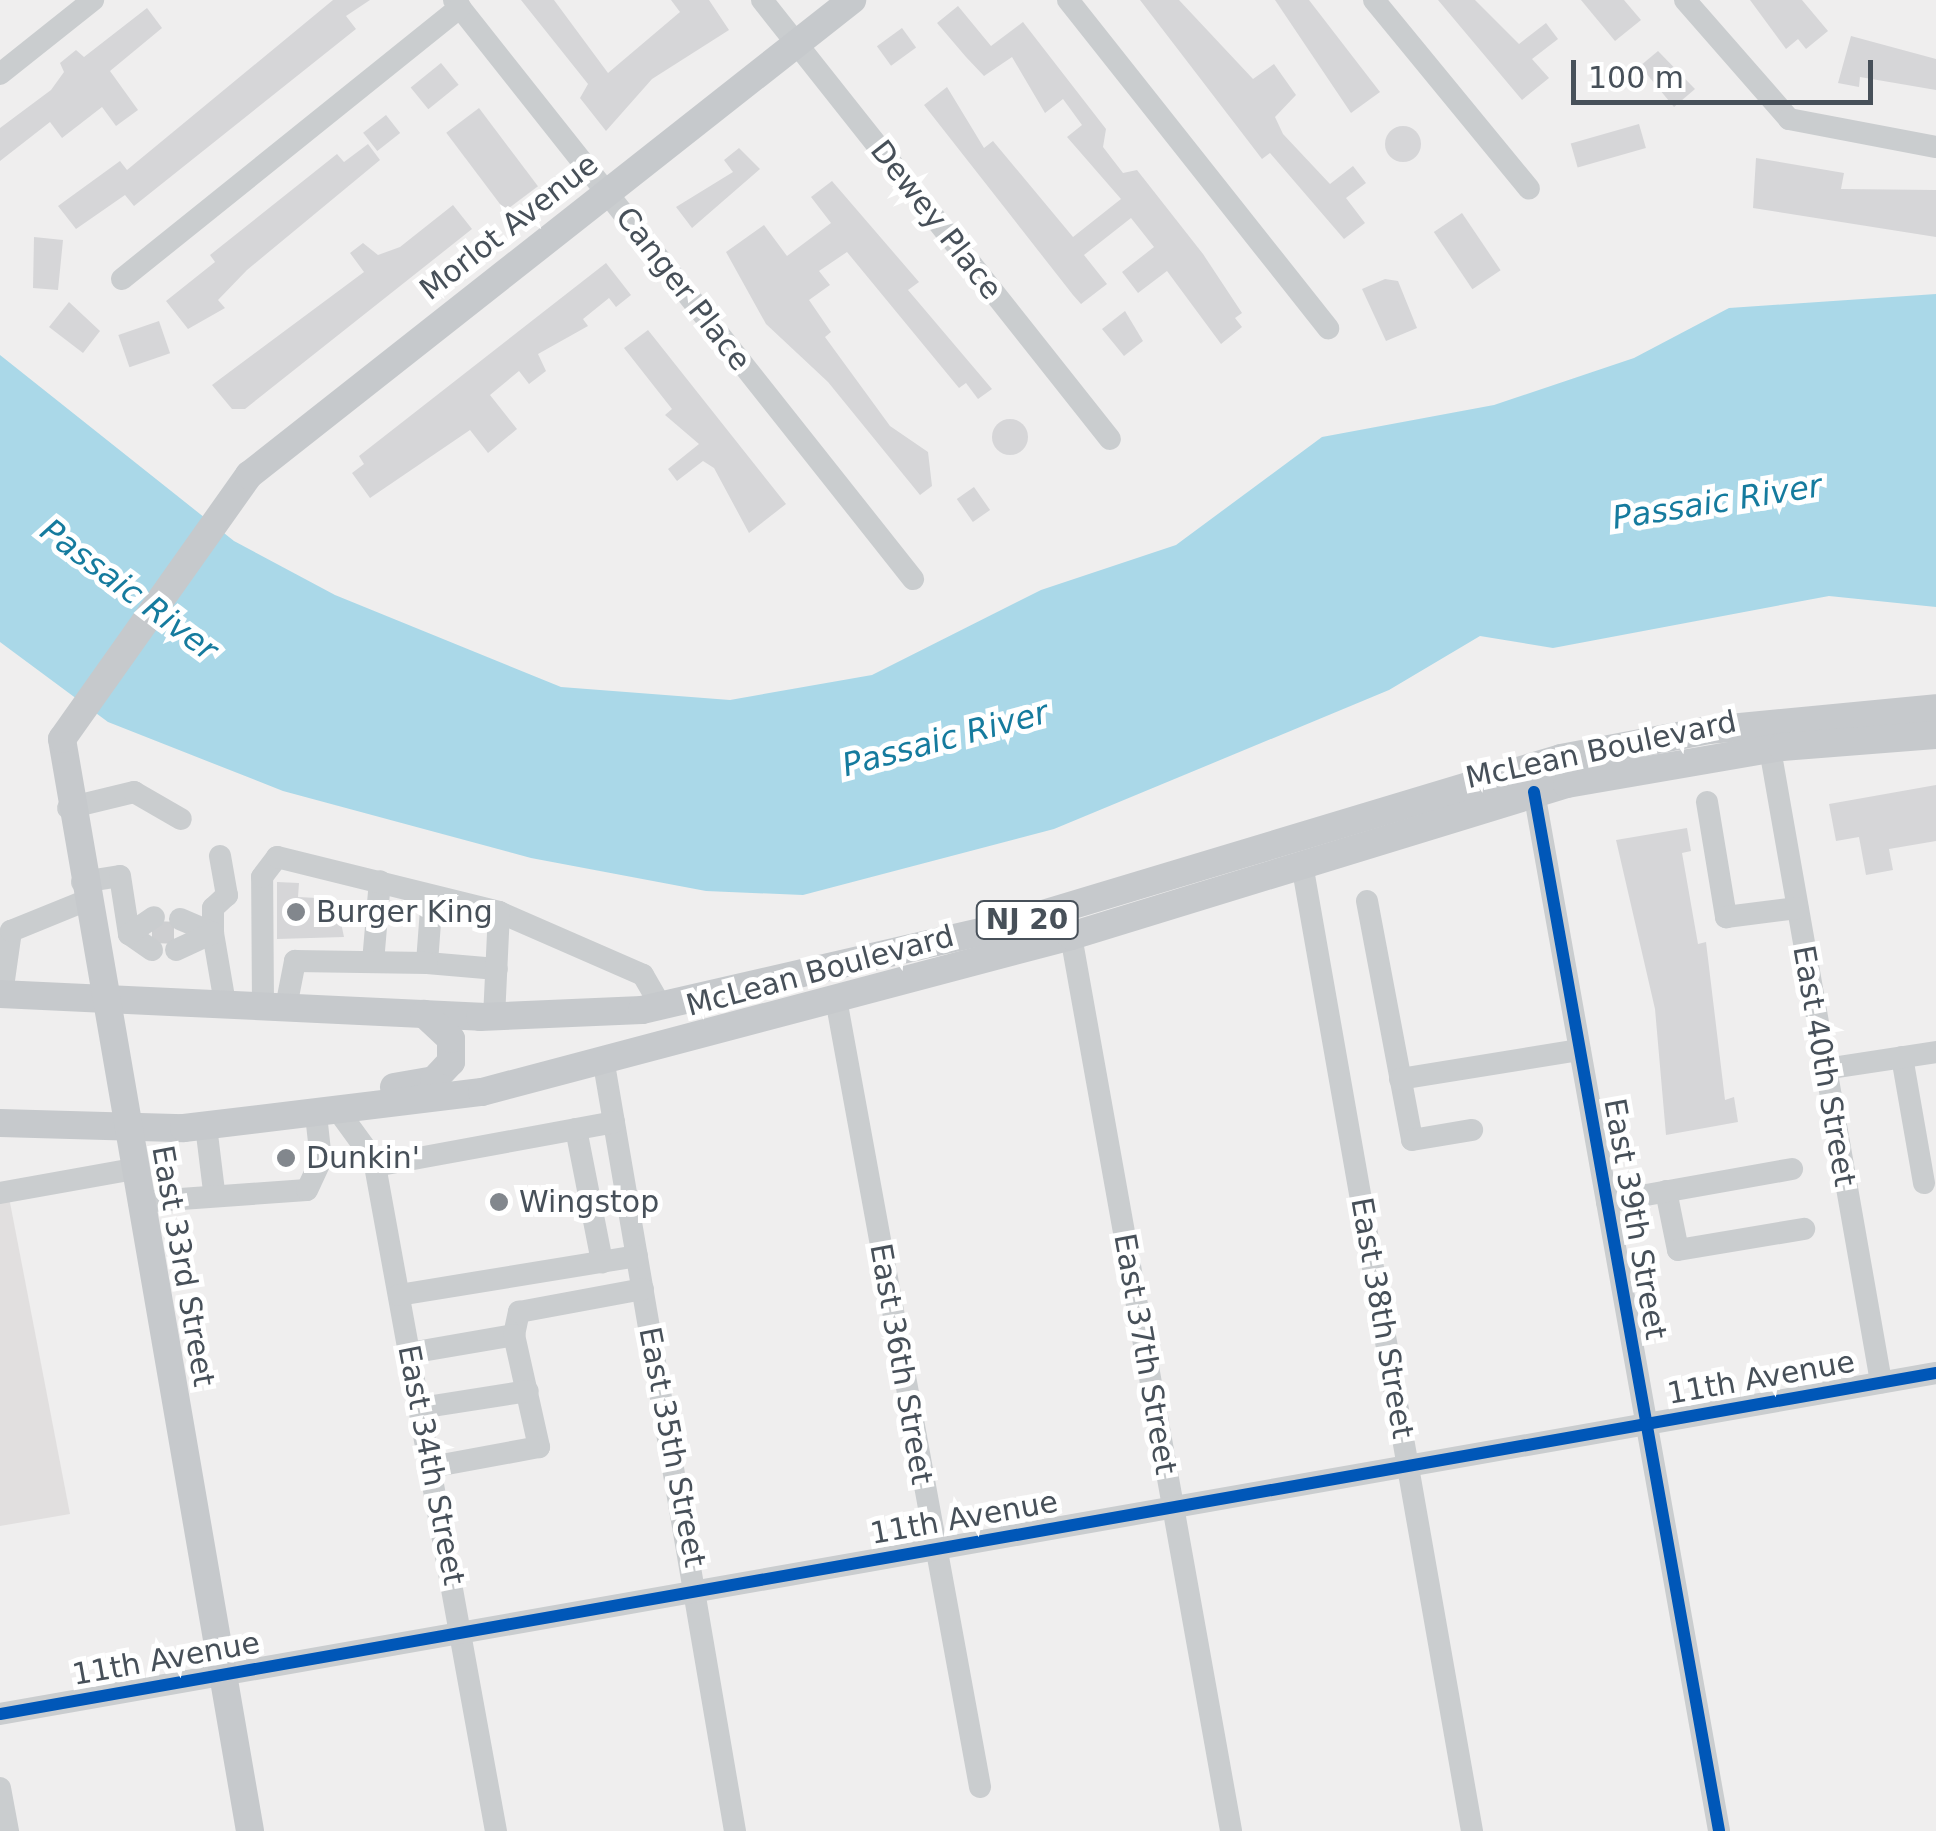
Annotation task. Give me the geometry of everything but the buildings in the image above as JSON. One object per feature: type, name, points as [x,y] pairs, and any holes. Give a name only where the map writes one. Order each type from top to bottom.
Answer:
[{"type":"main road","name":"Morlot Avenue","points":[[74,714],[214,514],[311,422],[852,0]]},
{"type":"main road","name":"McLean Boulevard","points":[[1,994],[494,1018],[662,1006],[1046,915],[1561,758],[1709,730],[1936,708]]},
{"type":"main road","name":"East 33rd Street","points":[[74,714],[60,750],[68,808],[250,1831]]},
{"type":"main road","name":"McLean Boulevard","points":[[0,1126],[126,1131],[206,1126],[328,1113],[604,1064],[1071,936],[1534,792],[1770,749],[1936,735]]},
{"type":"main road","points":[[126,1131],[434,1080],[452,1062],[451,1039],[424,1014]]},
{"type":"street","points":[[0,74],[93,0]]},
{"type":"street","name":"Dewey Place","points":[[762,0],[1110,439]]},
{"type":"street","points":[[1068,0],[1328,328]]},
{"type":"street","points":[[1374,0],[1529,190]]},
{"type":"street","points":[[1685,0],[1789,119],[1936,148]]},
{"type":"street","points":[[122,280],[457,4]]},
{"type":"street","name":"Canger Place","points":[[457,4],[913,579]]},
{"type":"street","name":"East 40th Street","points":[[1770,749],[1882,1382]]},
{"type":"street","points":[[68,808],[134,792],[181,819]]},
{"type":"street","name":"East 39th Street","points":[[1534,792],[1719,1831]]},
{"type":"street","points":[[1706,802],[1726,918],[1797,908]]},
{"type":"street","points":[[220,856],[227,895],[213,908],[225,1004]]},
{"type":"street","points":[[275,1006],[262,876],[277,858],[500,912],[643,975],[662,1006]]},
{"type":"street","name":"East 38th Street","points":[[1302,864],[1472,1831]]},
{"type":"street","points":[[1,994],[5,928],[120,876],[147,934],[93,947]]},
{"type":"street","points":[[373,962],[380,881]]},
{"type":"street","points":[[427,963],[432,896]]},
{"type":"street","points":[[1367,901],[1412,1140],[1472,1130]]},
{"type":"street","points":[[494,1018],[500,912]]},
{"type":"street","points":[[179,934],[214,933]]},
{"type":"street","name":"East 37th Street","points":[[1071,936],[1231,1831]]},
{"type":"street","points":[[275,1006],[295,960],[497,969]]},
{"type":"street","name":"East 36th Street","points":[[836,999],[980,1787]]},
{"type":"street","points":[[1400,1080],[1580,1050]]},
{"type":"street","points":[[1825,1069],[1936,1052]]},
{"type":"street","points":[[1902,1058],[1924,1184]]},
{"type":"street","name":"East 35th Street","points":[[604,1064],[698,1590],[735,1831]]},
{"type":"street","points":[[139,1202],[214,1191],[248,1200],[306,1190],[321,1160],[328,1113]]},
{"type":"street","name":"East 34th Street","points":[[328,1113],[361,1132],[375,1166],[496,1831]]},
{"type":"street","points":[[375,1166],[614,1122]]},
{"type":"street","points":[[206,1126],[214,1191]]},
{"type":"street","points":[[576,1129],[602,1262]]},
{"type":"street","points":[[0,1192],[133,1169]]},
{"type":"street","points":[[1607,1202],[1792,1169]]},
{"type":"street","points":[[1666,1191],[1678,1250],[1804,1229]]},
{"type":"street","points":[[399,1295],[637,1256]]},
{"type":"street","points":[[431,1467],[539,1448],[514,1336],[519,1312],[642,1288]]},
{"type":"street","points":[[410,1354],[514,1336]]},
{"type":"street","name":"11th Avenue","points":[[0,1714],[1936,1373]]},
{"type":"street","points":[[420,1408],[528,1391]]},
{"type":"street","points":[[0,1788],[8,1831]]},
{"type":"shaded area","points":[[7,1187],[70,1514],[0,1526],[0,1188]]},
{"type":"water","name":"Passaic River","points":[[1936,294],[1936,607],[1829,596],[1553,648],[1480,636],[1389,690],[1054,829],[803,895],[706,891],[531,858],[283,791],[108,722],[0,642],[0,355],[234,541],[335,595],[561,687],[730,700],[872,675],[1041,590],[1176,545],[1322,437],[1494,405],[1634,358],[1729,308]]},
{"type":"tunnel","points":[[152,932],[180,933]]},
{"type":"cycle path","points":[[1534,792],[1719,1831]]},
{"type":"cycle path","points":[[0,1714],[1936,1373]]},
{"type":"place","name":"Burger King","points":[[296,912]]},
{"type":"place","name":"Dunkin'","points":[[286,1158]]},
{"type":"place","name":"Wingstop","points":[[499,1202]]}]
